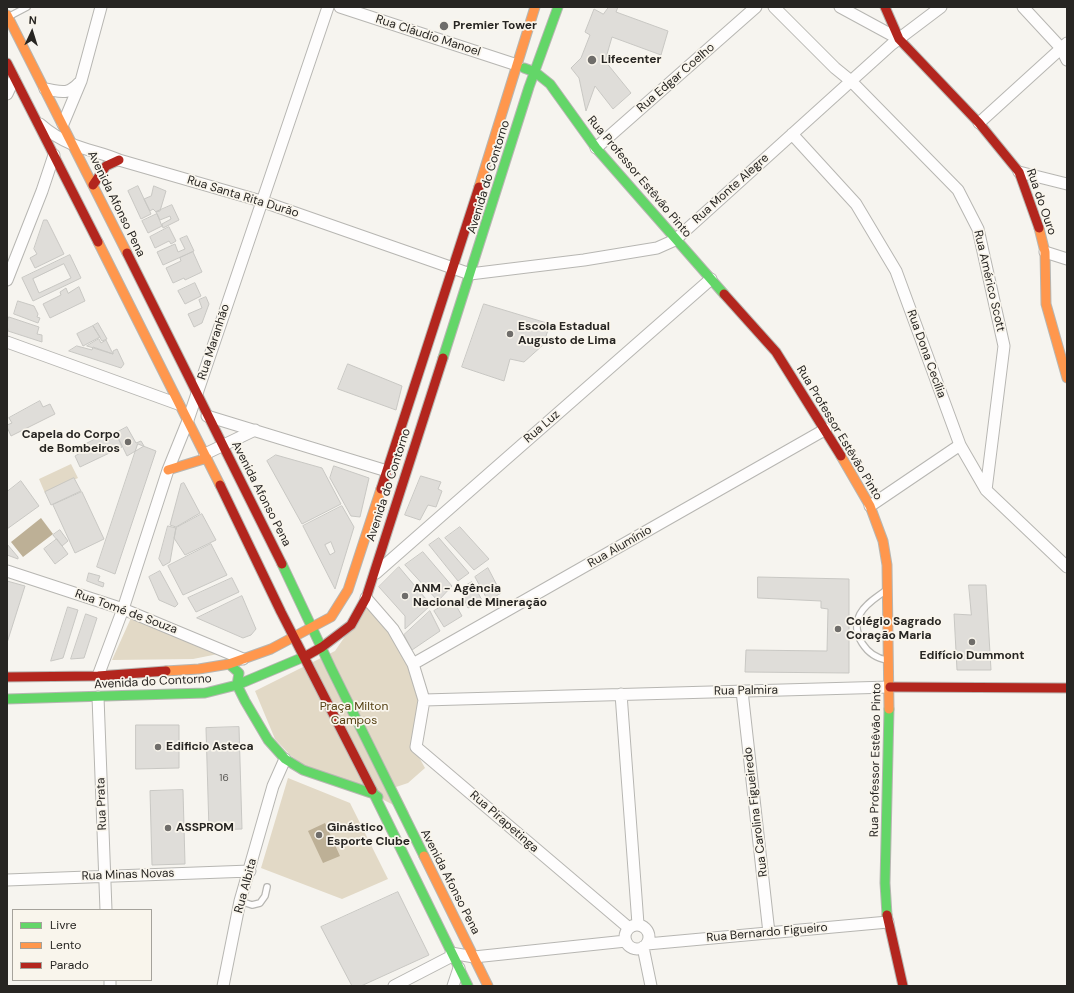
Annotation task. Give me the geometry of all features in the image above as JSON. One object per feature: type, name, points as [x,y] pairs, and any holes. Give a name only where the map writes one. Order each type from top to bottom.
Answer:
[{"type":"main road","name":"Avenida do Contorno","points":[[7,677],[98,676],[198,669],[229,664],[271,649],[331,617],[348,590],[535,7]]},
{"type":"main road","name":"Avenida do Contorno","points":[[7,699],[205,693],[237,685],[305,657],[322,647],[351,625],[366,598],[374,575],[535,72],[558,7]]},
{"type":"main road","name":"Rua do Ouro","points":[[886,7],[899,39],[979,123],[1019,172],[1045,252],[1046,304],[1067,378]]},
{"type":"main road","name":"Avenida Afonso Pena","points":[[8,16],[74,145],[207,416],[223,445],[488,986]]},
{"type":"main road","points":[[7,63],[187,423],[206,456],[294,638],[374,794],[468,986]]},
{"type":"main road","name":"Rua Professor Estêvão Pinto","points":[[517,65],[535,72],[550,84],[596,148],[675,240],[776,352],[826,429],[870,506],[883,541],[887,589],[890,687],[885,883],[888,922],[903,986]]},
{"type":"main road","points":[[93,185],[102,169],[109,162],[119,160]]},
{"type":"main road","points":[[168,470],[206,456]]},
{"type":"main road","points":[[229,664],[239,673],[237,685],[268,740],[285,759],[303,770],[374,794],[404,816]]},
{"type":"main road","name":"Rua Palmira","points":[[890,687],[1067,688]]},
{"type":"street","points":[[63,124],[81,81],[101,7]]},
{"type":"street","name":"Rua Maranhão","points":[[98,676],[123,609],[168,470],[197,395],[261,201],[328,7]]},
{"type":"street","name":"Rua Cláudio Manoel","points":[[340,7],[517,65]]},
{"type":"street","name":"Rua Edgar Coelho","points":[[596,148],[756,7]]},
{"type":"street","name":"Rua Américo Scott","points":[[774,7],[835,68],[851,81],[958,190],[978,229],[1004,346],[986,490]]},
{"type":"street","points":[[840,7],[899,39]]},
{"type":"street","name":"Rua Monte Alegre","points":[[470,274],[584,260],[657,248],[675,240],[899,39],[920,25],[942,7]]},
{"type":"street","points":[[1023,7],[1065,47],[1067,60]]},
{"type":"street","points":[[979,123],[1065,47]]},
{"type":"street","points":[[7,94],[14,79]]},
{"type":"street","points":[[45,89],[64,92],[72,90],[81,81]]},
{"type":"street","name":"Rua Santa Rita Durão","points":[[36,121],[54,135],[74,145],[108,155],[119,160],[261,201],[453,266]]},
{"type":"street","name":"Rua Dona Cecília","points":[[792,134],[856,204],[896,271],[960,445],[986,490],[1067,567]]},
{"type":"street","points":[[7,280],[42,191],[54,155]]},
{"type":"street","points":[[1019,172],[1067,184]]},
{"type":"street","points":[[1045,252],[1067,259]]},
{"type":"street","points":[[453,266],[470,274]]},
{"type":"street","name":"Rua Luz","points":[[374,575],[711,279]]},
{"type":"street","points":[[7,342],[178,404]]},
{"type":"street","points":[[207,416],[387,471]]},
{"type":"street","name":"Rua Alumínio","points":[[413,664],[826,429]]},
{"type":"street","points":[[206,456],[223,445],[255,430]]},
{"type":"street","points":[[870,506],[960,445]]},
{"type":"street","name":"Rua Tomé de Souza","points":[[7,571],[123,609],[243,658]]},
{"type":"street","points":[[366,598],[393,629],[413,664],[424,700]]},
{"type":"street","name":"Rua Palmira","points":[[424,700],[890,687]]},
{"type":"street","name":"Rua Carolina Figueiredo","points":[[742,691],[770,933]]},
{"type":"street","points":[[621,694],[633,926],[626,934],[626,941],[633,948],[645,946]]},
{"type":"street","name":"Rua Prata","points":[[98,697],[106,909]]},
{"type":"street","name":"Rua Pirapetinga","points":[[424,700],[416,747],[633,926]]},
{"type":"street","name":"Rua Albita","points":[[223,986],[240,901],[273,786],[285,759]]},
{"type":"street","name":"Rua Minas Novas","points":[[7,880],[250,870]]},
{"type":"street","name":"Rua Bernardo Figueiro","points":[[645,946],[888,922]]},
{"type":"street","points":[[633,926],[648,930],[650,938],[645,946],[651,986]]},
{"type":"street","points":[[394,986],[452,955],[474,957],[626,941]]},
{"type":"street","points":[[453,986],[459,968]]},
{"type":"lane","points":[[8,16],[27,7]]},
{"type":"lane","points":[[887,589],[870,602],[860,614],[857,627],[859,639],[866,649],[878,658],[888,660]]},
{"type":"lane","points":[[240,901],[252,905],[260,903],[265,896],[267,887]]},
{"type":"green space","points":[[71,464],[78,478],[45,493],[39,479]]},
{"type":"green space","name":"Praça Milton Campos","points":[[367,604],[392,629],[423,700],[414,748],[425,768],[408,783],[396,787],[409,813],[345,780],[306,767],[290,755],[275,739],[255,691],[335,651]]},
{"type":"green space","points":[[131,618],[223,653],[193,659],[112,660]]},
{"type":"green space","name":"Ginástico Esporte Clube","points":[[288,778],[350,803],[388,879],[342,899],[261,868]]},
{"type":"shaded area","points":[[41,518],[53,534],[23,557],[11,542]]},
{"type":"shaded area","points":[[325,823],[340,856],[323,863],[308,831]]},
{"type":"building","name":"Lifecenter","points":[[609,7],[618,7],[616,12],[668,31],[661,55],[612,37],[605,61],[631,93],[613,109],[595,86],[586,111],[579,78],[571,68],[581,58],[590,35],[585,32],[594,9],[603,14]]},
{"type":"building","points":[[138,186],[151,214],[141,219],[128,191]]},
{"type":"building","points":[[154,186],[166,191],[160,211],[156,212],[153,209],[150,211],[144,199],[151,196]]},
{"type":"building","points":[[172,205],[179,220],[163,228],[162,224],[171,219],[170,216],[160,220],[156,212]]},
{"type":"building","points":[[157,214],[162,226],[148,233],[142,221]]},
{"type":"building","points":[[44,220],[47,220],[64,254],[35,268],[30,258],[37,254],[34,249]]},
{"type":"building","points":[[169,227],[176,241],[171,244],[169,241],[155,248],[150,237]]},
{"type":"building","points":[[187,236],[194,251],[163,265],[157,252],[175,244],[178,252],[185,249],[180,239]]},
{"type":"building","points":[[193,252],[202,272],[185,280],[184,278],[173,283],[166,268],[181,261],[180,258]]},
{"type":"building","points":[[70,255],[81,278],[33,301],[22,278]]},
{"type":"building","points":[[64,264],[71,278],[39,293],[33,279]]},
{"type":"building","points":[[195,283],[201,296],[185,304],[178,291]]},
{"type":"building","points":[[79,287],[85,301],[50,318],[43,304],[61,295],[60,292],[66,288],[68,293]]},
{"type":"building","points":[[206,297],[209,304],[202,323],[194,327],[188,314],[202,308],[199,300]]},
{"type":"building","points":[[18,301],[34,306],[38,314],[37,317],[40,318],[38,323],[14,314]]},
{"type":"building","name":"Escola Estadual Augusto de Lima","points":[[484,304],[550,324],[543,345],[524,362],[510,359],[504,381],[462,367]]},
{"type":"building","points":[[9,317],[39,327],[37,334],[42,335],[42,342],[8,331],[7,324]]},
{"type":"building","points":[[98,323],[107,339],[102,341],[93,326]]},
{"type":"building","points":[[93,326],[100,337],[83,346],[77,334]]},
{"type":"building","points":[[99,339],[101,343],[106,340],[113,354],[87,346]]},
{"type":"building","points":[[77,346],[92,350],[93,347],[113,354],[113,351],[117,349],[124,364],[121,368],[69,351]]},
{"type":"building","points":[[348,364],[402,386],[396,410],[338,389]]},
{"type":"building","points":[[40,401],[43,407],[50,404],[55,414],[11,436],[7,427],[7,425],[12,423],[9,418]]},
{"type":"building","name":"Capela do Corpo de Bombeiros","points":[[127,427],[136,443],[141,441],[144,446],[127,456],[116,433]]},
{"type":"building","points":[[104,435],[107,441],[117,436],[122,447],[80,467],[75,456],[84,451],[82,446]]},
{"type":"building","points":[[138,444],[156,451],[115,574],[97,567]]},
{"type":"building","points":[[276,455],[322,468],[341,504],[302,524],[267,461]]},
{"type":"building","points":[[334,466],[369,478],[360,517],[351,516],[330,478]]},
{"type":"building","points":[[421,476],[441,482],[438,489],[442,491],[436,507],[428,505],[420,520],[405,515]]},
{"type":"building","points":[[74,478],[81,491],[51,505],[45,492]]},
{"type":"building","points":[[21,481],[39,506],[7,529],[7,492]]},
{"type":"building","points":[[184,483],[200,513],[176,527],[170,525],[181,484]]},
{"type":"building","points":[[82,492],[104,539],[75,553],[53,505]]},
{"type":"building","points":[[342,506],[354,527],[335,589],[303,526]],"holes":[[[331,542],[335,552],[330,555],[325,545]]]},
{"type":"building","points":[[202,514],[216,540],[185,555],[174,538],[176,528]]},
{"type":"building","points":[[168,526],[176,528],[170,562],[163,566],[159,559]]},
{"type":"building","points":[[460,527],[489,559],[474,570],[445,538]]},
{"type":"building","points":[[60,530],[68,541],[62,546],[53,535]]},
{"type":"building","points":[[439,538],[469,573],[458,581],[429,545]]},
{"type":"building","points":[[57,539],[68,554],[55,564],[44,549]]},
{"type":"building","points":[[7,544],[18,557],[18,559],[7,555]]},
{"type":"building","points":[[211,544],[227,575],[183,595],[168,566]]},
{"type":"building","points":[[423,552],[452,586],[438,601],[405,565]]},
{"type":"building","name":"ANM - Agência Nacional de Mineração","points":[[399,567],[431,605],[405,629],[405,616],[379,587]]},
{"type":"building","points":[[488,568],[501,593],[488,601],[475,577]]},
{"type":"building","points":[[160,571],[178,604],[175,607],[159,600],[149,577]]},
{"type":"building","points":[[89,573],[100,576],[98,581],[104,583],[103,587],[87,581]]},
{"type":"building","name":"Colégio Sagrado Coração Maria","points":[[758,577],[849,579],[849,673],[745,672],[746,650],[827,651],[828,609],[821,608],[821,601],[758,598]]},
{"type":"building","points":[[232,578],[239,592],[196,612],[188,598]]},
{"type":"building","points":[[7,581],[25,586],[7,643]]},
{"type":"building","points":[[472,582],[483,602],[468,608],[460,589]]},
{"type":"building","name":"Edifício Dummont","points":[[969,585],[986,585],[991,670],[957,670],[954,614],[971,615]]},
{"type":"building","points":[[242,596],[256,629],[251,635],[243,638],[197,618]]},
{"type":"building","points":[[453,600],[462,616],[444,627],[434,611]]},
{"type":"building","points":[[68,607],[78,610],[63,658],[51,661]]},
{"type":"building","points":[[430,611],[440,631],[412,650],[404,635]]},
{"type":"building","points":[[86,614],[97,618],[84,658],[71,659]]},
{"type":"building","name":"Edificio Asteca","points":[[136,725],[179,725],[179,768],[136,769]]},
{"type":"building","points":[[239,727],[242,829],[209,830],[206,728]]},
{"type":"building","name":"ASSPROM","points":[[183,790],[185,864],[152,865],[150,791]]},
{"type":"building","points":[[398,892],[429,955],[361,986],[352,986],[321,927]]},
{"type":"traffic: fast","points":[[443,358],[529,87],[558,7]]},
{"type":"traffic: fast","points":[[524,68],[535,72],[550,84],[596,148],[724,294]]},
{"type":"traffic: fast","points":[[282,564],[331,668],[424,856]]},
{"type":"traffic: fast","points":[[7,699],[205,693],[237,685],[306,656]]},
{"type":"traffic: fast","points":[[229,664],[239,673],[237,685],[245,701],[268,740],[285,759],[303,770],[374,794],[378,797]]},
{"type":"traffic: fast","points":[[887,915],[885,883],[889,709]]},
{"type":"traffic: fast","points":[[372,790],[468,986]]},
{"type":"traffic: slow","points":[[479,187],[535,7]]},
{"type":"traffic: slow","points":[[7,15],[127,253]]},
{"type":"traffic: slow","points":[[1039,228],[1045,252],[1046,304],[1067,378]]},
{"type":"traffic: slow","points":[[98,242],[220,485]]},
{"type":"traffic: slow","points":[[841,456],[870,506],[883,541],[887,565],[889,709]]},
{"type":"traffic: slow","points":[[168,470],[207,458]]},
{"type":"traffic: slow","points":[[166,671],[199,669],[229,664],[271,649],[331,617],[348,590],[381,489]]},
{"type":"traffic: slow","points":[[424,856],[488,986]]},
{"type":"traffic: jam","points":[[885,7],[899,39],[979,123],[1019,172],[1039,228]]},
{"type":"traffic: jam","points":[[7,63],[98,242]]},
{"type":"traffic: jam","points":[[93,185],[106,166],[119,160]]},
{"type":"traffic: jam","points":[[381,489],[479,187]]},
{"type":"traffic: jam","points":[[127,253],[282,564]]},
{"type":"traffic: jam","points":[[724,294],[776,352],[841,456]]},
{"type":"traffic: jam","points":[[306,656],[322,647],[351,625],[366,598],[443,358]]},
{"type":"traffic: jam","points":[[220,485],[281,612],[372,790]]},
{"type":"traffic: jam","points":[[7,677],[98,676],[166,671]]},
{"type":"traffic: jam","points":[[890,687],[1067,688]]},
{"type":"traffic: jam","points":[[887,915],[903,986]]},
{"type":"place","name":"Premier Tower","points":[[444,26]]},
{"type":"place","name":"Lifecenter","points":[[592,60]]},
{"type":"place","name":"Escola Estadual Augusto de Lima","points":[[510,334]]},
{"type":"place","name":"Capela do Corpo de Bombeiros","points":[[128,442]]},
{"type":"place","name":"ANM - Agência Nacional de Mineração","points":[[405,596]]},
{"type":"place","name":"Colégio Sagrado Coração Maria","points":[[838,629]]},
{"type":"place","name":"Edifício Dummont","points":[[972,642]]},
{"type":"place","name":"Edificio Asteca","points":[[158,747]]},
{"type":"place","name":"ASSPROM","points":[[168,828]]},
{"type":"place","name":"Ginástico Esporte Clube","points":[[319,835]]}]
